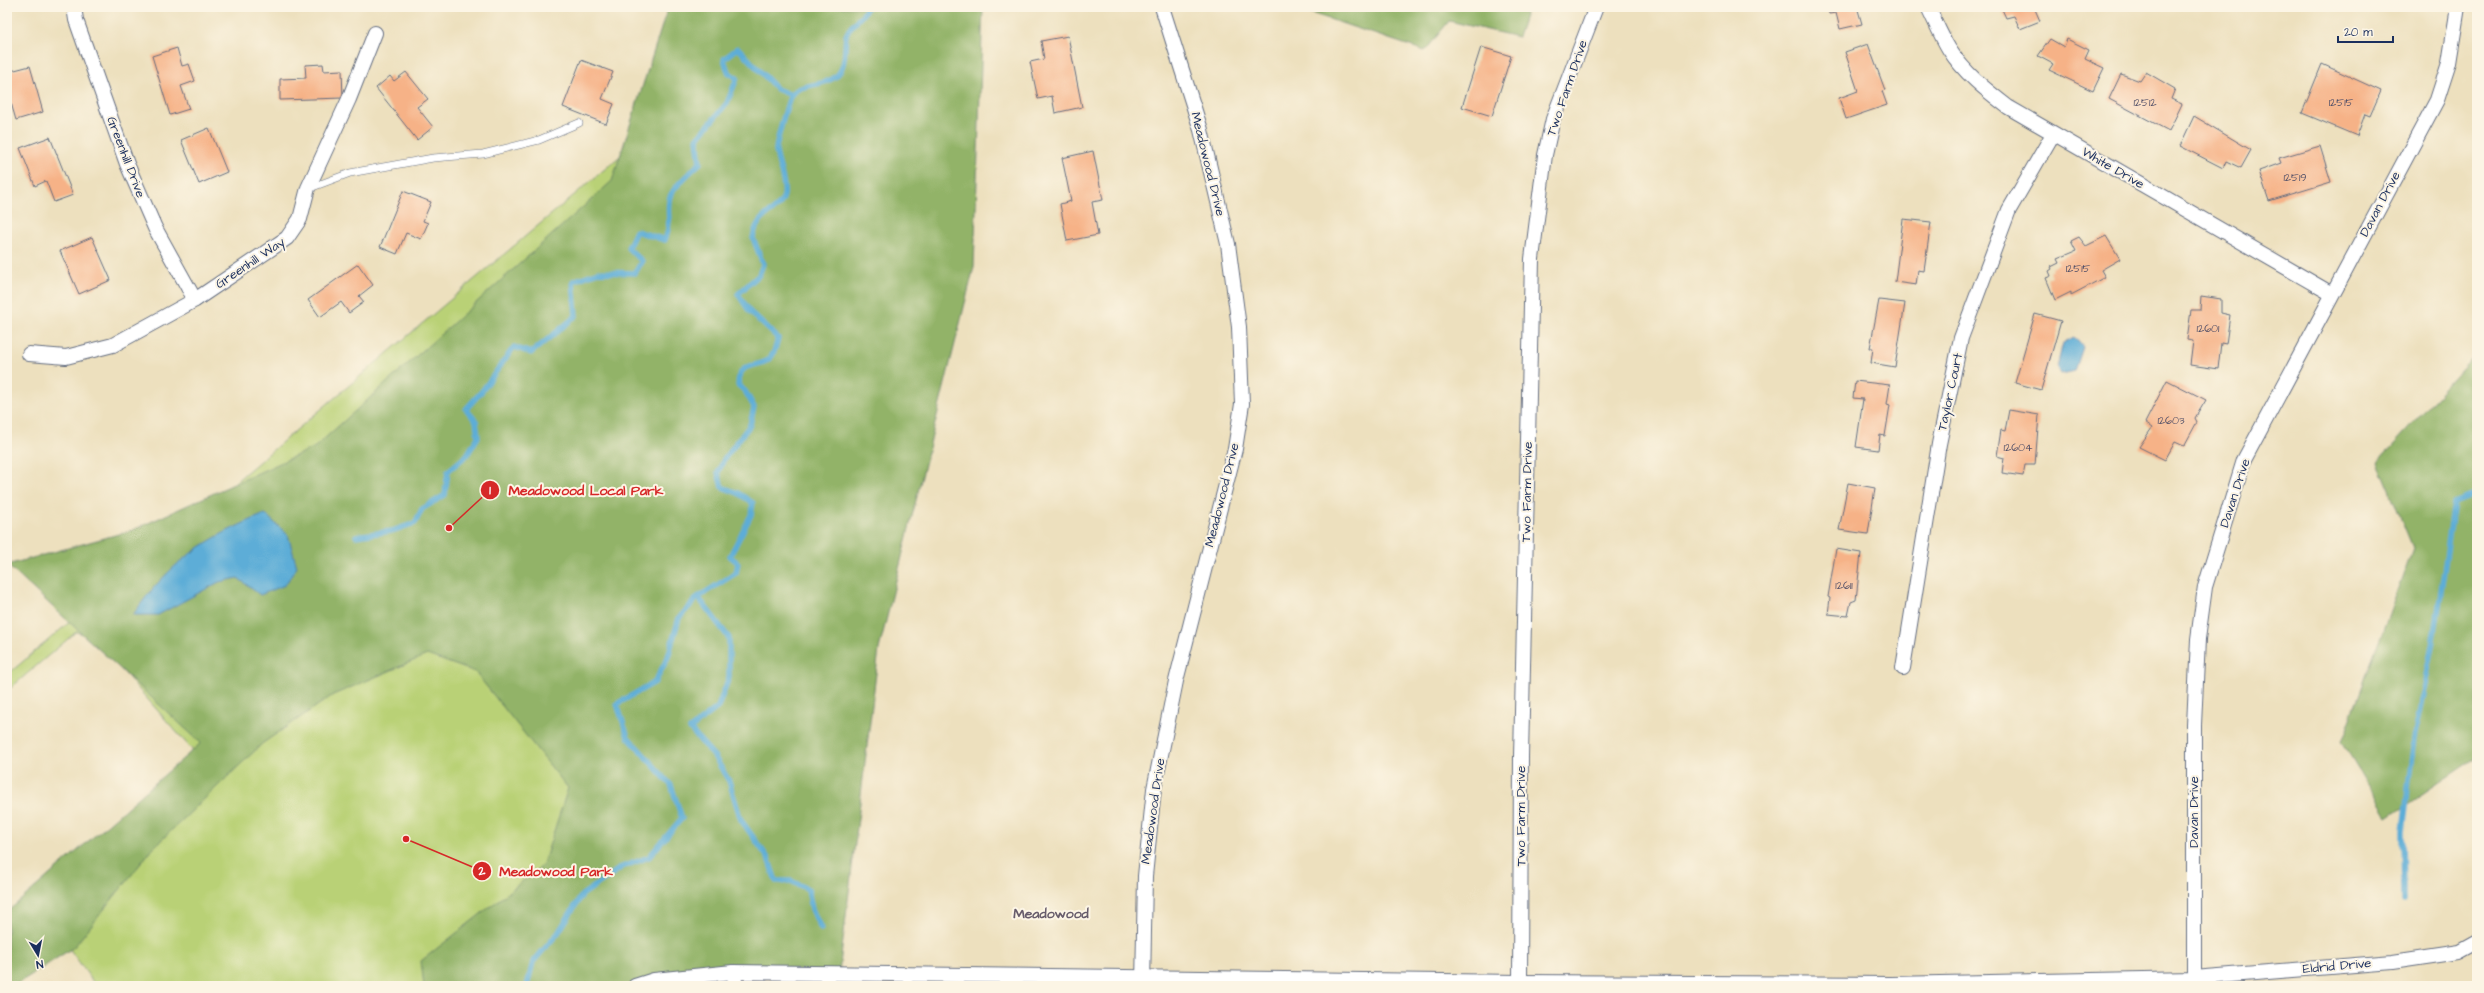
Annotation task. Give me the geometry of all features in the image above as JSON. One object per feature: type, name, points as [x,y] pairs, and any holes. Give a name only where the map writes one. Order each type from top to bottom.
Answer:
[{"type":"street","name":"Greenhill Drive","points":[[74,7],[76,20],[127,164],[155,228],[195,300]]},
{"type":"street","name":"Meadowood Drive","points":[[1142,981],[1145,876],[1154,789],[1176,681],[1235,449],[1242,404],[1239,327],[1228,244],[1201,130],[1162,7]]},
{"type":"street","name":"Two Farm Drive","points":[[1520,984],[1521,750],[1532,259],[1545,155],[1553,118],[1596,7]]},
{"type":"street","name":"White Drive","points":[[1928,7],[1949,49],[1973,79],[2008,107],[2332,294]]},
{"type":"street","name":"Davan Drive","points":[[2194,978],[2194,725],[2198,639],[2205,586],[2244,460],[2437,100],[2449,63],[2458,7]]},
{"type":"street","name":"Greenhill Way","points":[[29,354],[66,357],[113,345],[195,300],[287,238],[300,219],[308,188],[349,99],[375,32]]},
{"type":"street","name":"Taylor Court","points":[[1903,668],[1939,444],[1961,338],[2009,210],[2053,134]]},
{"type":"street","name":"Eldrid Drive","points":[[635,986],[654,980],[735,979],[1520,984],[1852,984],[2194,978],[2392,962],[2459,952],[2477,942]]},
{"type":"lane","points":[[308,188],[350,174],[433,158],[482,154],[539,140],[579,123]]},
{"type":"green space","points":[[668,7],[983,7],[974,267],[879,649],[839,973],[733,972],[635,986],[424,986],[421,961],[543,865],[568,788],[475,672],[427,655],[333,695],[263,743],[153,848],[74,947],[14,986],[7,986],[7,912],[201,743],[7,565],[133,530],[315,447],[612,181]]},
{"type":"green space","points":[[1293,7],[1528,7],[1518,37],[1449,21],[1425,51]]},
{"type":"green space","points":[[723,69],[545,986],[96,986],[34,899],[209,769],[92,636],[76,632],[7,691],[7,675]]},
{"type":"green space","points":[[2477,353],[2477,757],[2388,817],[2342,742],[2413,548],[2378,462]]},
{"type":"water","points":[[2074,337],[2083,347],[2075,371],[2061,374],[2057,367],[2063,343]]},
{"type":"water","points":[[265,514],[288,535],[297,567],[285,585],[260,595],[238,578],[219,582],[158,615],[133,615],[161,580],[190,554],[225,532]]},
{"type":"building","points":[[1828,7],[1860,7],[1858,10],[1862,24],[1840,29],[1836,13],[1829,14]]},
{"type":"building","points":[[2001,7],[2034,7],[2040,21],[2020,29],[2014,16],[2006,18]]},
{"type":"building","points":[[1068,36],[1082,107],[1055,113],[1052,96],[1038,99],[1030,62],[1044,59],[1041,41]]},
{"type":"building","points":[[2050,39],[2064,47],[2067,39],[2089,50],[2085,59],[2104,68],[2093,91],[2049,70],[2053,64],[2038,56]]},
{"type":"building","points":[[1868,44],[1885,90],[1882,91],[1887,105],[1846,119],[1839,98],[1858,91],[1845,52]]},
{"type":"building","points":[[1481,47],[1511,56],[1492,116],[1462,107]]},
{"type":"building","points":[[177,48],[182,66],[189,64],[195,81],[181,86],[189,109],[170,115],[152,56]]},
{"type":"building","points":[[581,60],[613,72],[602,99],[614,104],[606,124],[563,107]]},
{"type":"building","points":[[323,64],[324,71],[342,70],[343,98],[280,100],[280,79],[306,78],[305,65]]},
{"type":"building","points":[[2322,64],[2381,91],[2370,116],[2365,114],[2357,136],[2302,113]]},
{"type":"building","points":[[30,66],[43,112],[16,120],[11,103],[7,105],[7,72]]},
{"type":"building","points":[[406,72],[428,99],[417,107],[433,127],[417,140],[376,88],[390,76],[394,81]]},
{"type":"building","points":[[2146,72],[2175,89],[2171,99],[2182,104],[2169,131],[2109,99],[2121,74],[2140,81]]},
{"type":"building","points":[[2194,116],[2251,150],[2241,168],[2226,161],[2223,168],[2180,146]]},
{"type":"building","points":[[209,128],[227,172],[199,184],[181,140]]},
{"type":"building","points":[[50,137],[73,195],[54,202],[46,181],[35,186],[20,148]]},
{"type":"building","points":[[2320,146],[2331,182],[2269,201],[2259,171],[2281,163],[2279,158]]},
{"type":"building","points":[[1093,151],[1103,200],[1092,202],[1098,235],[1067,241],[1060,204],[1071,201],[1062,158]]},
{"type":"building","points":[[403,191],[431,202],[423,221],[428,223],[421,239],[406,233],[397,254],[380,247]]},
{"type":"building","points":[[1903,219],[1931,222],[1924,271],[1918,270],[1916,285],[1895,282]]},
{"type":"building","points":[[2106,236],[2120,259],[2101,270],[2105,277],[2071,295],[2071,292],[2055,300],[2046,278],[2051,276],[2049,271],[2052,269],[2051,267],[2059,263],[2057,259],[2076,251],[2071,241],[2079,237],[2086,246]]},
{"type":"building","points":[[92,237],[111,280],[79,294],[60,251]]},
{"type":"building","points":[[358,264],[373,285],[359,296],[364,302],[349,313],[341,302],[320,317],[308,300]]},
{"type":"building","points":[[2201,296],[2221,299],[2221,313],[2230,315],[2226,344],[2221,343],[2218,369],[2190,365],[2193,341],[2187,340],[2191,310],[2200,310]]},
{"type":"building","points":[[1879,300],[1905,303],[1895,367],[1871,363],[1873,348],[1870,348]]},
{"type":"building","points":[[2035,314],[2061,321],[2041,390],[2015,383]]},
{"type":"building","points":[[2167,380],[2206,400],[2195,418],[2197,422],[2184,446],[2175,442],[2165,460],[2139,447],[2152,428],[2145,423]]},
{"type":"building","points":[[1855,381],[1890,385],[1887,404],[1890,405],[1885,436],[1880,435],[1878,450],[1856,447],[1863,399],[1853,398]]},
{"type":"building","points":[[2009,410],[2039,415],[2035,465],[2025,465],[2023,476],[2002,473],[2004,458],[1997,456],[2001,430],[2005,431]]},
{"type":"building","points":[[1848,483],[1875,488],[1868,534],[1839,530]]},
{"type":"building","points":[[1836,549],[1861,553],[1856,600],[1851,602],[1848,616],[1828,614],[1830,598],[1828,597]]},
{"type":"waterway","points":[[527,986],[533,962],[558,933],[582,895],[622,867],[649,857],[682,818],[671,785],[628,737],[617,704],[655,682],[668,657],[679,618],[698,597],[736,573],[738,563],[730,556],[751,515],[753,503],[738,493],[722,487],[718,473],[724,459],[750,425],[754,407],[745,391],[738,385],[739,377],[745,368],[760,364],[769,359],[774,352],[778,338],[750,312],[738,294],[759,275],[763,264],[753,238],[756,227],[764,217],[780,204],[784,195],[784,184],[776,147],[791,95],[800,88],[830,80],[839,73],[843,64],[846,36],[850,28],[867,7]]},
{"type":"waterway","points":[[356,536],[392,531],[415,523],[422,509],[445,495],[448,471],[467,455],[478,437],[476,421],[466,409],[482,391],[514,347],[531,353],[576,316],[573,281],[598,272],[635,273],[642,261],[628,248],[636,231],[665,240],[669,224],[670,197],[682,181],[700,163],[697,139],[727,103],[737,78],[728,72],[724,59],[738,48],[777,89],[791,95]]},
{"type":"waterway","points":[[2404,900],[2403,831],[2414,738],[2433,646],[2454,503],[2477,494]]},
{"type":"waterway","points":[[698,597],[729,638],[729,677],[718,707],[690,729],[714,756],[729,781],[741,820],[768,858],[776,881],[791,881],[808,889],[812,909],[821,929]]},
{"type":"place","name":"Meadowood Local Park","points":[[449,528]]},
{"type":"place","name":"Meadowood Park","points":[[406,839]]},
{"type":"district","name":"Meadowood","points":[[1051,914]]}]
